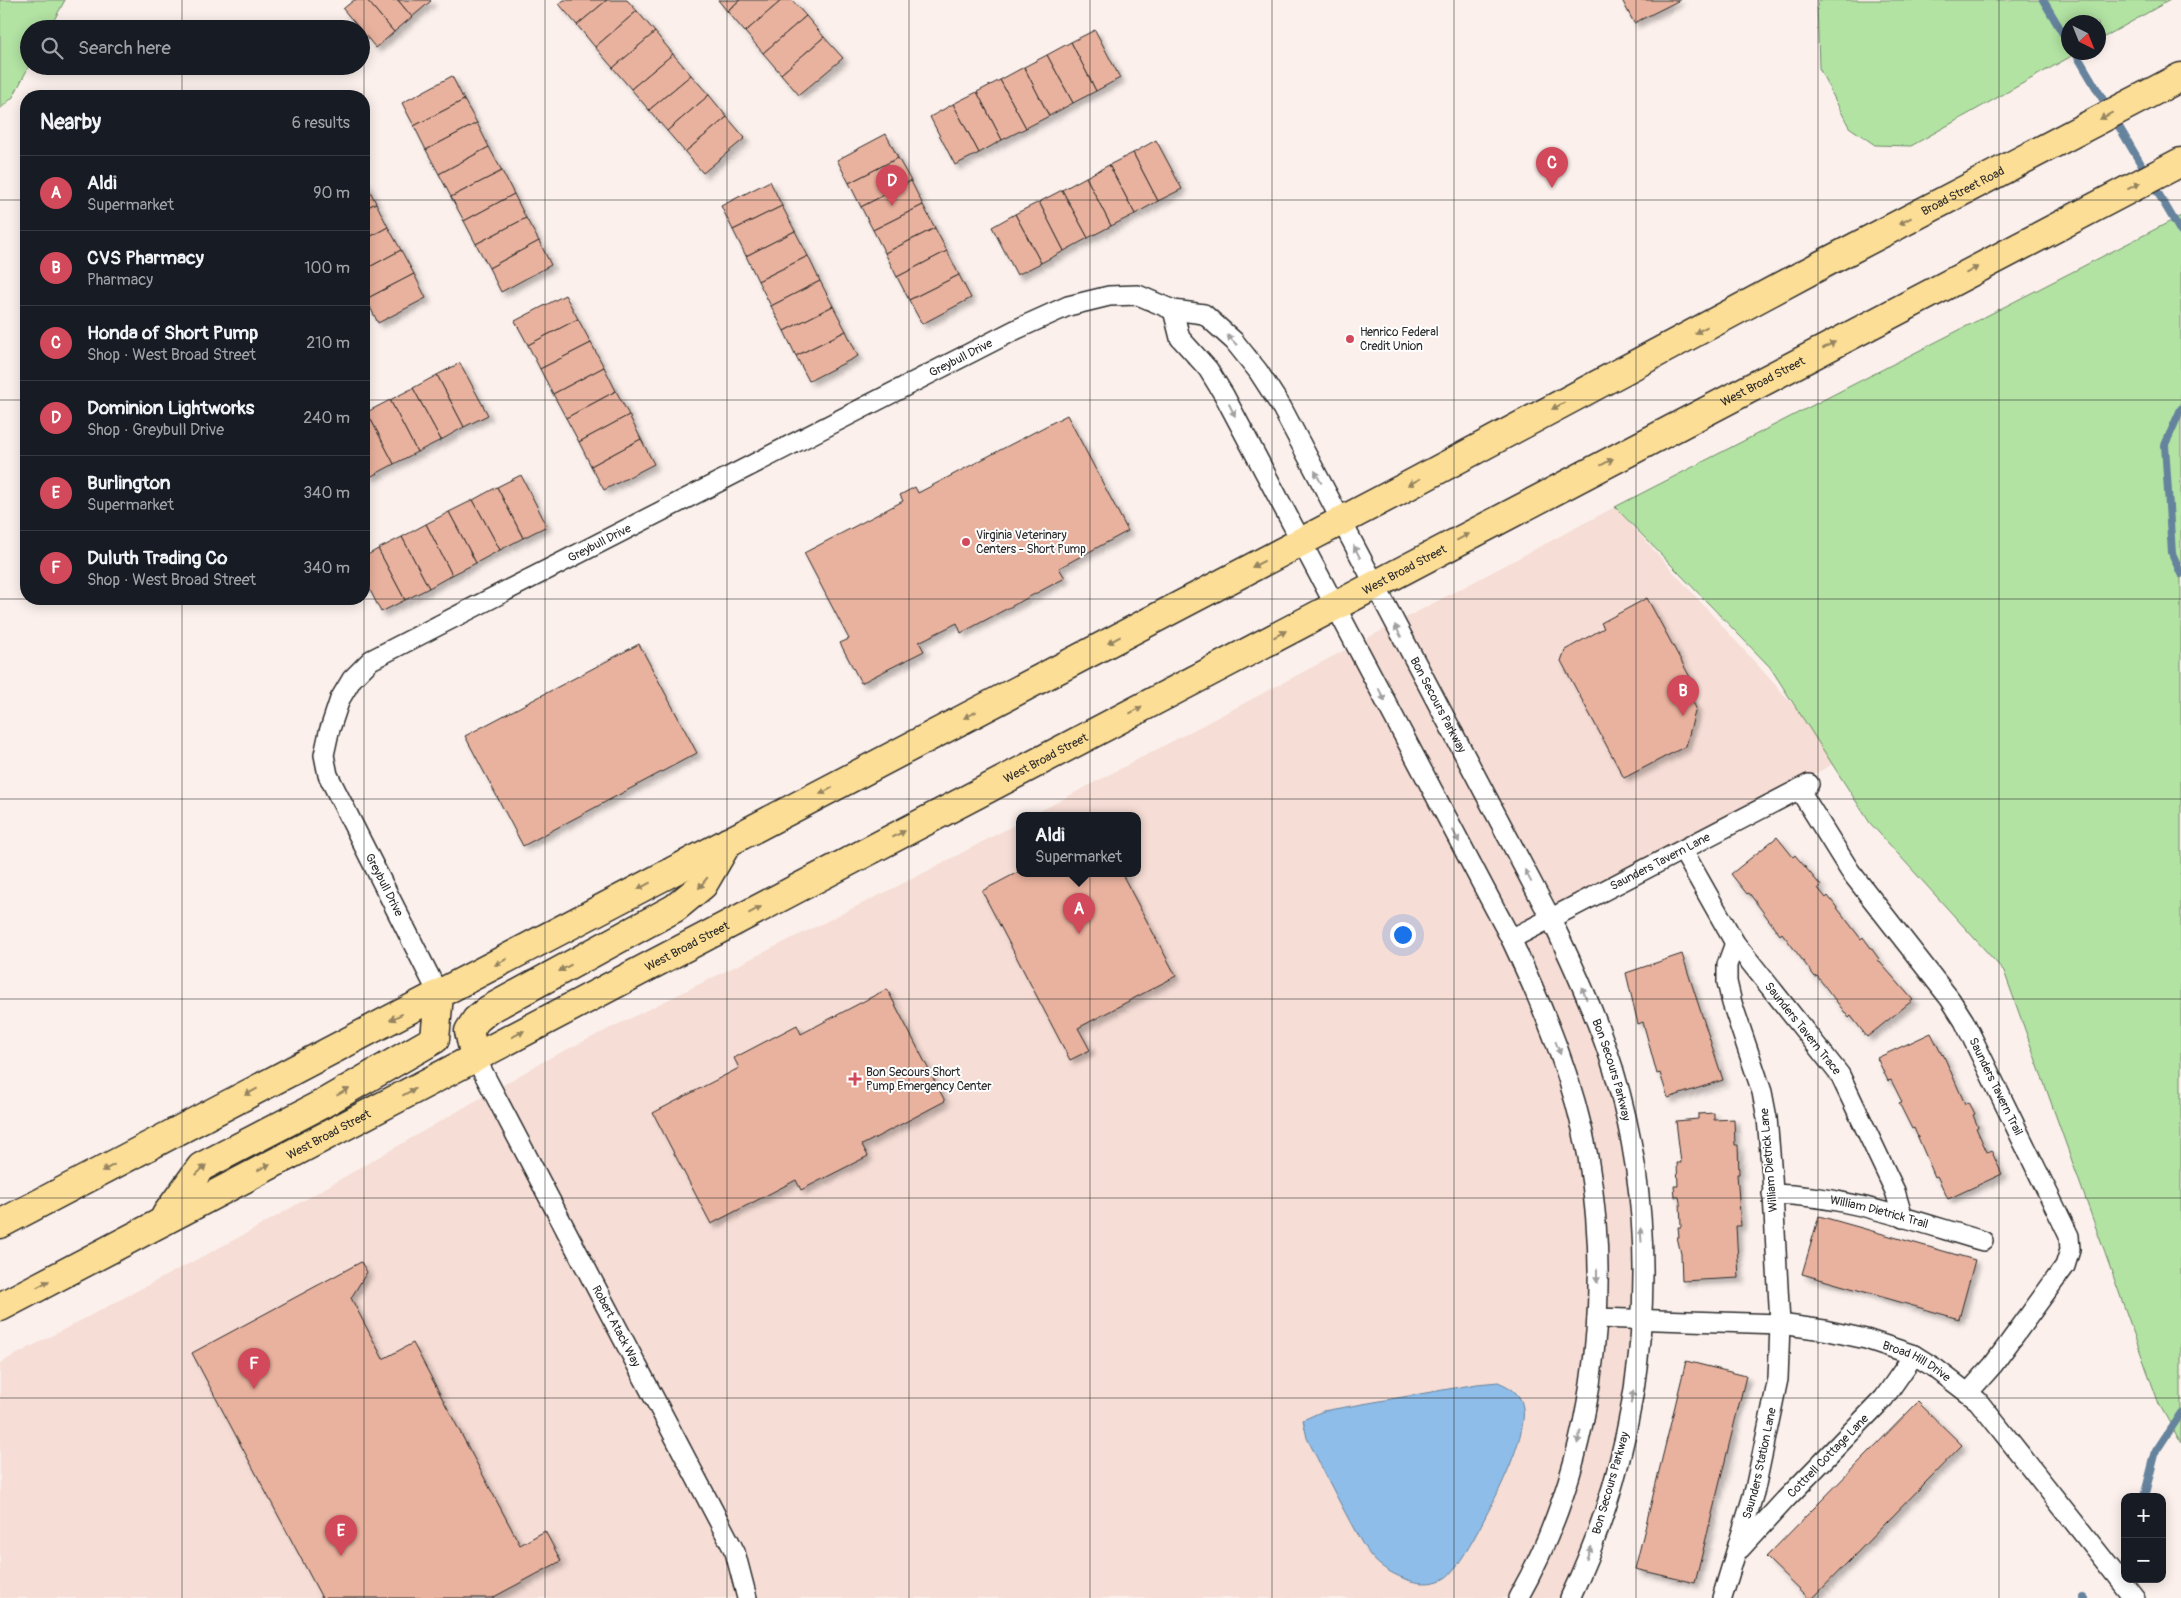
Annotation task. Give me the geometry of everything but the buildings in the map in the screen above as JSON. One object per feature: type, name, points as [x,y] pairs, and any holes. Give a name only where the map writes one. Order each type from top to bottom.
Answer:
[{"type":"main road","name":"Broad Street Road","points":[[1340,520],[2181,77]]},
{"type":"main road","name":"West Broad Street","points":[[0,1307],[2181,162]]},
{"type":"main road","points":[[0,1224],[1340,520]]},
{"type":"main road","points":[[475,1057],[469,1031],[476,1020],[488,1010],[675,908],[703,885],[728,842]]},
{"type":"main road","points":[[160,1222],[201,1167],[322,1104],[435,1039],[439,995]]},
{"type":"street","name":"Greybull Drive","points":[[439,995],[328,775],[324,755],[328,732],[340,699],[352,679],[371,660],[1026,325],[1068,306],[1109,296],[1138,295],[1172,310],[1204,314],[1234,341],[1282,408],[1340,520]]},
{"type":"street","points":[[1172,310],[1180,338],[1208,369],[1224,395],[1511,939],[1534,988],[1561,1054],[1576,1106],[1588,1156],[1597,1251],[1597,1318],[1583,1423],[1572,1464],[1559,1507],[1542,1549],[1518,1598]]},
{"type":"street","name":"Bon Secours Parkway","points":[[1340,520],[1551,919],[1575,969],[1613,1068],[1625,1116],[1639,1202],[1643,1261],[1642,1320],[1633,1396],[1626,1435],[1595,1540],[1570,1598]]},
{"type":"street","name":"Saunders Tavern Lane","points":[[1511,939],[1804,787]]},
{"type":"street","name":"Saunders Tavern Trail","points":[[1804,787],[1850,871],[1950,999],[1964,1020],[2069,1236],[2070,1250],[2066,1266],[1993,1365],[1968,1392]]},
{"type":"street","name":"Saunders Tavern Trace","points":[[1683,851],[1735,943],[1840,1075],[1895,1191],[1903,1218]]},
{"type":"street","name":"William Dietrick Lane","points":[[1735,943],[1727,965],[1727,982],[1732,1003],[1762,1092],[1772,1166],[1780,1324]]},
{"type":"street","name":"Robert Atack Way","points":[[475,1057],[735,1552],[747,1598]]},
{"type":"street","name":"William Dietrick Trail","points":[[1772,1194],[1802,1194],[1832,1200],[1983,1241]]},
{"type":"street","name":"Broad Hill Drive","points":[[1597,1318],[1780,1324],[1824,1330],[1866,1339],[1914,1355],[1968,1392],[1990,1416],[2026,1465],[2134,1598]]},
{"type":"street","name":"Saunders Station Lane","points":[[1722,1598],[1737,1554],[1755,1489],[1778,1379],[1780,1324]]},
{"type":"street","name":"Cottrell Cottage Lane","points":[[1737,1554],[1785,1500],[1884,1398],[1914,1355]]},
{"type":"shaded area","points":[[1615,507],[1842,759],[1550,917],[1624,1116],[1641,1300],[1604,1508],[1567,1598],[0,1598],[0,1363],[251,1231],[546,1060],[918,876],[1016,824],[1016,877],[1141,877],[1141,812],[1039,812]]},
{"type":"green space","points":[[0,0],[65,0],[54,20],[20,20],[20,75],[24,75],[13,97],[0,109]]},
{"type":"green space","points":[[1817,0],[2170,0],[2106,36],[2106,15],[2061,15],[2061,60],[2065,60],[1911,146],[1875,145],[1849,127],[1819,68]]},
{"type":"green space","points":[[2181,216],[2181,1443],[2159,1404],[2004,971],[1870,823],[1770,667],[1615,507]]},
{"type":"water","points":[[1498,1382],[1511,1388],[1520,1398],[1523,1408],[1521,1431],[1501,1486],[1470,1546],[1451,1573],[1445,1578],[1428,1583],[1415,1582],[1400,1577],[1374,1560],[1358,1536],[1307,1438],[1303,1420],[1323,1411]]},
{"type":"waterway","points":[[2043,0],[2061,30]]},
{"type":"waterway","points":[[2080,60],[2181,232]]},
{"type":"waterway","points":[[2181,409],[2165,445],[2172,553],[2181,574]]},
{"type":"waterway","points":[[2145,1493],[2156,1451],[2181,1413]]},
{"type":"place","name":"Honda of Short Pump","points":[[1552,188]]},
{"type":"place","name":"Dominion Lightworks","points":[[892,206]]},
{"type":"place","name":"Henrico Federal Credit Union","points":[[1350,339]]},
{"type":"place","name":"Virginia Veterinary Centers - Short Pump","points":[[966,542]]},
{"type":"place","name":"CVS Pharmacy","points":[[1683,716]]},
{"type":"place","name":"Aldi","points":[[1079,934]]},
{"type":"place","name":"Bon Secours Short Pump Emergency Center","points":[[855,1079]]},
{"type":"place","name":"Duluth Trading Co","points":[[254,1389]]},
{"type":"place","name":"Burlington","points":[[341,1556]]}]
